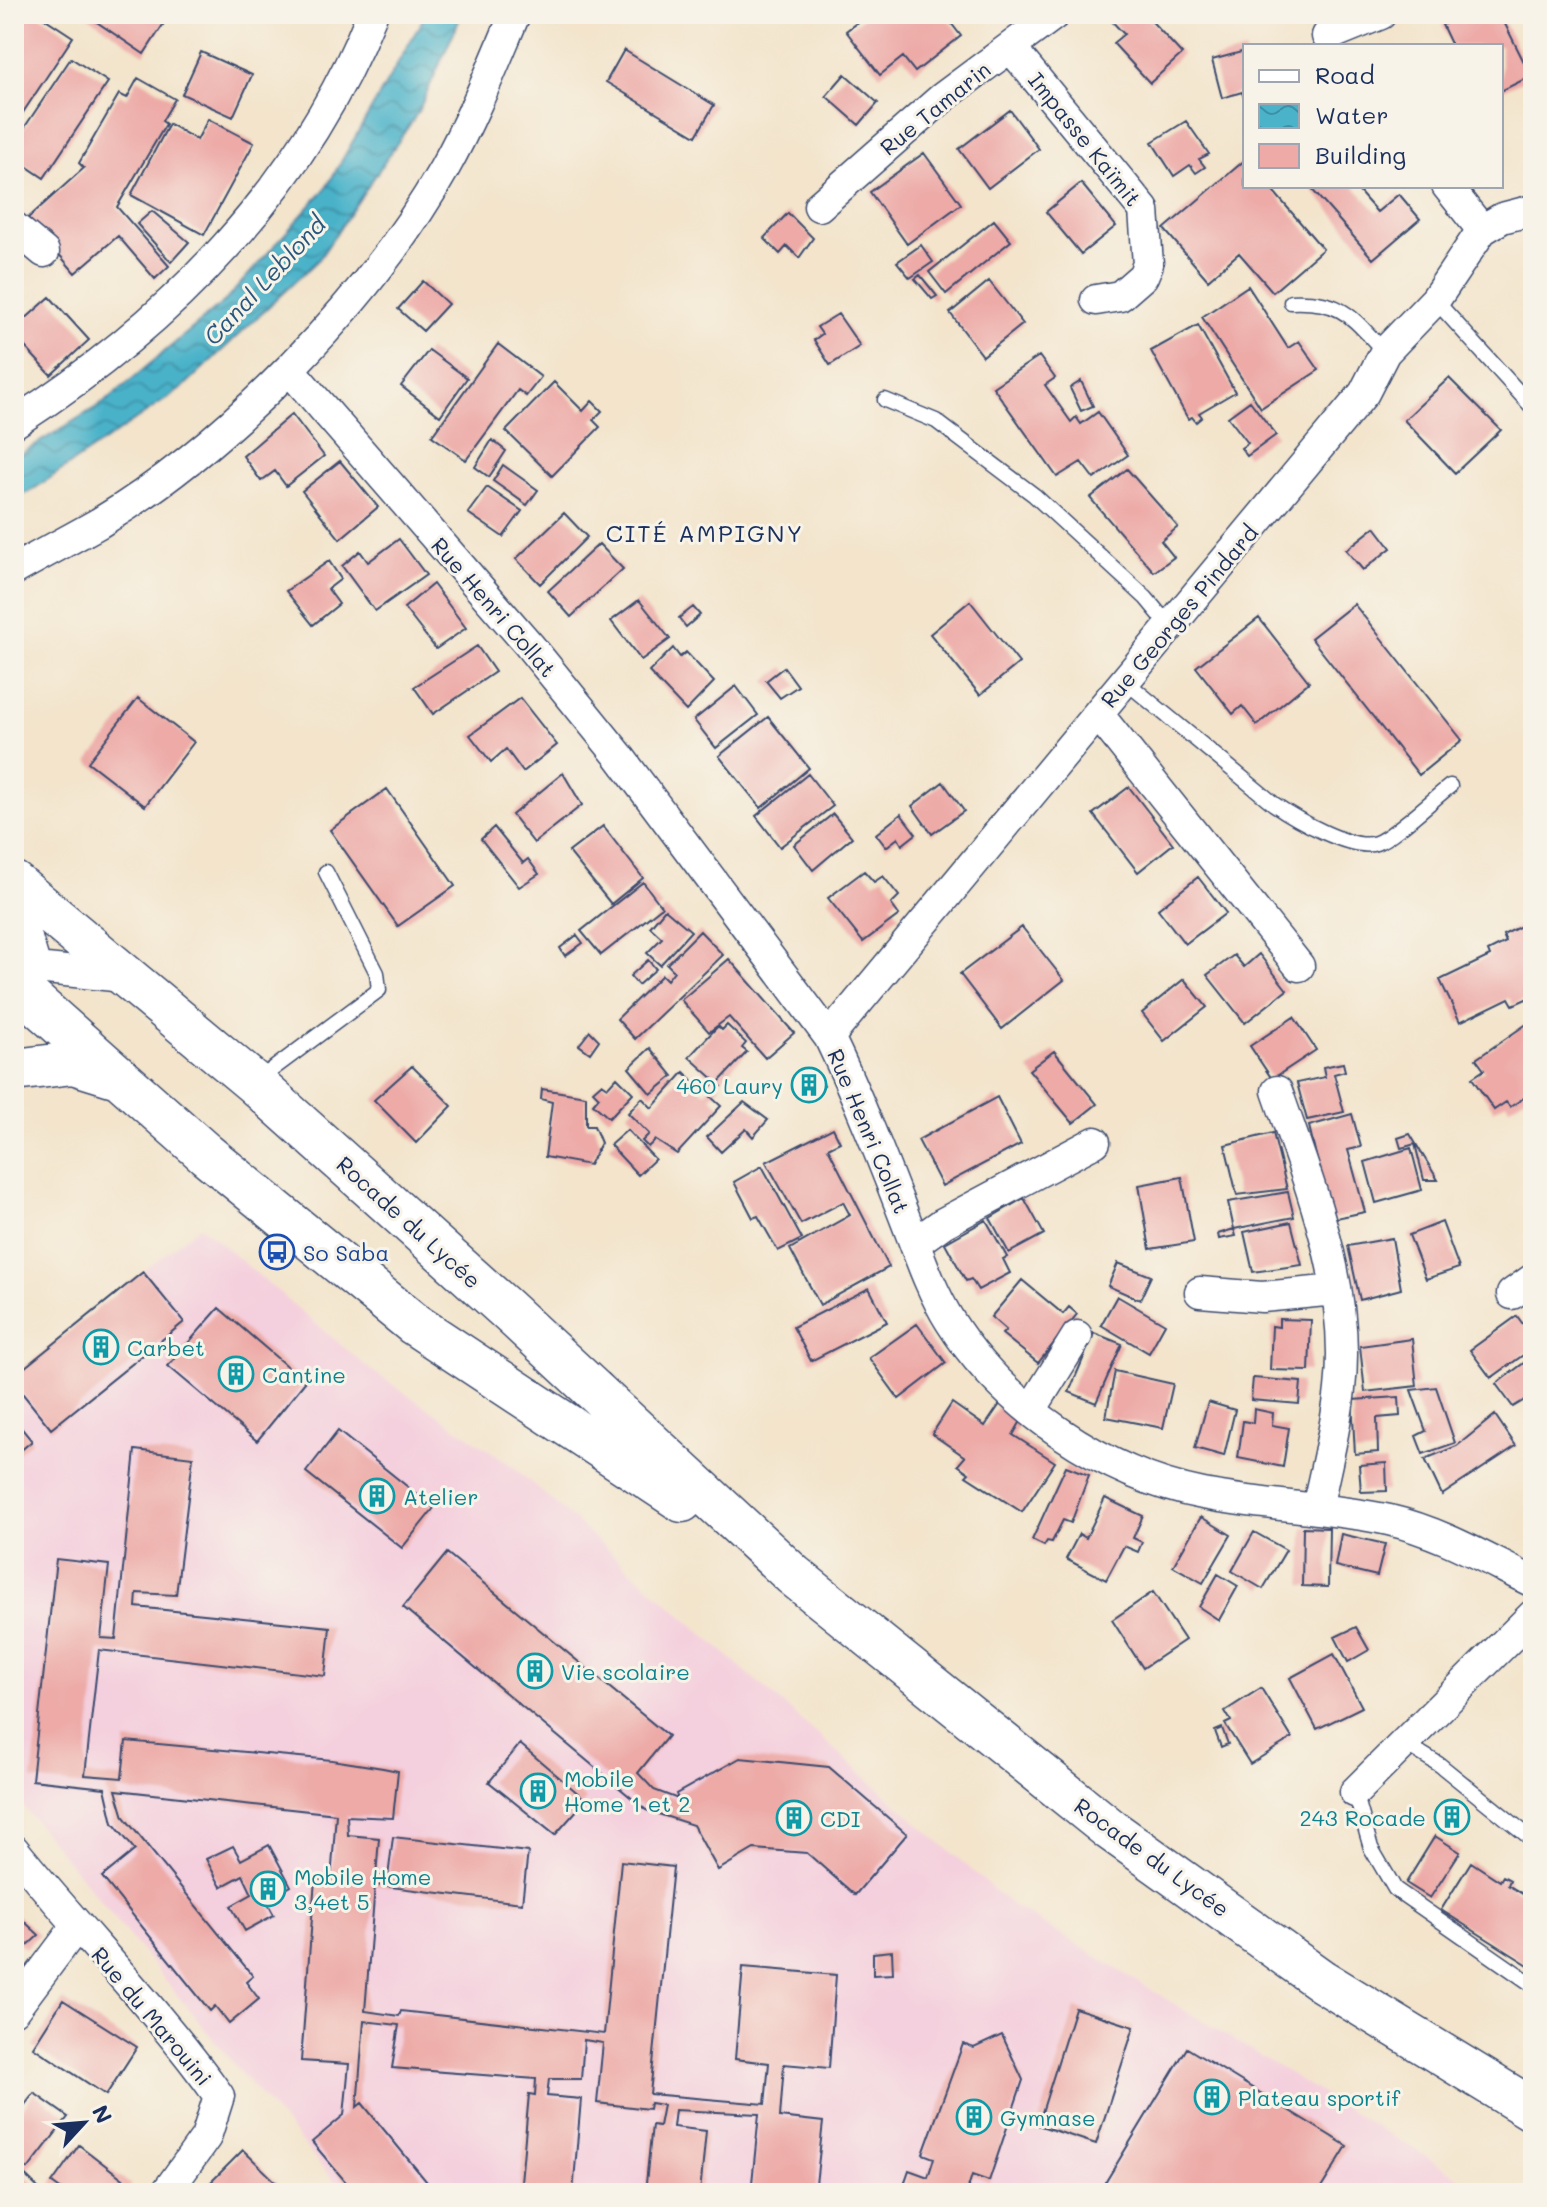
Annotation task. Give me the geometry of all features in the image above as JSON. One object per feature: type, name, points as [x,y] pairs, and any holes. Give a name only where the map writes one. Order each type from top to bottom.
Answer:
[{"type":"main road","name":"Rocade du Lycée","points":[[14,883],[254,1083],[506,1309],[793,1575],[1111,1830],[1322,1981],[1533,2110]]},
{"type":"main road","name":"Rocade du Lycée","points":[[21,986],[206,1154],[414,1324],[793,1575]]},
{"type":"main road","points":[[14,1070],[73,1063],[123,1078]]},
{"type":"street","points":[[14,423],[126,344],[185,291],[237,235],[283,176],[326,112],[372,14]]},
{"type":"street","points":[[14,570],[113,513],[196,452],[289,369],[335,321],[443,170],[515,14]]},
{"type":"street","name":"Rue Tamarin","points":[[819,206],[942,98],[1055,14]]},
{"type":"street","points":[[1324,32],[1381,14]]},
{"type":"street","name":"Impasse Kaïmit","points":[[1011,48],[1144,210],[1148,264],[1143,276],[1120,296],[1096,300]]},
{"type":"street","points":[[1449,188],[1482,230],[1502,218],[1533,210]]},
{"type":"street","points":[[14,227],[44,252]]},
{"type":"street","name":"Rue Georges Pindard","points":[[829,1037],[1364,393],[1385,352],[1435,300],[1482,230]]},
{"type":"street","name":"Rue Henri Collat","points":[[289,369],[529,645],[619,756],[829,1037],[852,1083],[937,1299],[972,1355],[1031,1410],[1098,1455],[1168,1485],[1203,1494],[1317,1509],[1421,1529],[1533,1582]]},
{"type":"street","points":[[1098,714],[1299,966]]},
{"type":"street","points":[[14,896],[21,986],[124,977]]},
{"type":"street","points":[[1277,1091],[1309,1186],[1336,1290],[1341,1388],[1317,1509]]},
{"type":"street","points":[[915,1243],[943,1223],[1095,1142]]},
{"type":"street","points":[[1200,1292],[1262,1297],[1336,1290]]},
{"type":"street","points":[[1031,1410],[1077,1336]]},
{"type":"street","points":[[1355,1792],[1533,1615]]},
{"type":"street","name":"Rue du Marouini","points":[[14,1850],[76,1927],[197,2065],[219,2096],[206,2137],[166,2193]]},
{"type":"street","points":[[14,2010],[76,1927]]},
{"type":"lane","points":[[1435,300],[1533,408]]},
{"type":"lane","points":[[1291,302],[1314,301],[1343,309],[1385,352]]},
{"type":"lane","points":[[885,400],[936,421],[1034,495],[1146,598],[1170,627]]},
{"type":"lane","points":[[1125,681],[1284,811],[1355,844],[1376,843],[1450,786]]},
{"type":"lane","points":[[254,1083],[379,990],[377,973],[326,872]]},
{"type":"lane","points":[[1404,1743],[1440,1765],[1533,1840]]},
{"type":"lane","points":[[1355,1792],[1371,1848],[1395,1889],[1533,1985]]},
{"type":"shaded area","points":[[200,1226],[371,1370],[510,1464],[1010,1904],[1485,2193],[345,2193],[240,2072],[14,1795],[14,1376]]},
{"type":"water","name":"Canal Leblond","points":[[426,14],[462,14],[418,112],[319,259],[181,389],[31,491],[14,499],[14,458],[106,401],[226,300],[326,188]]},
{"type":"building","points":[[14,14],[38,14],[73,37],[14,126]]},
{"type":"building","points":[[85,14],[170,14],[144,54]]},
{"type":"building","points":[[868,14],[944,14],[961,36],[915,72],[903,57],[880,75],[846,31]]},
{"type":"building","points":[[1105,14],[1145,14],[1182,54],[1150,83],[1113,43],[1124,34]]},
{"type":"building","points":[[1464,14],[1500,14],[1531,76],[1503,90],[1503,44],[1451,44],[1442,25]]},
{"type":"building","points":[[624,50],[714,105],[696,136],[606,82]]},
{"type":"building","points":[[201,52],[252,75],[233,117],[182,94]]},
{"type":"building","points":[[1243,52],[1243,95],[1242,92],[1222,98],[1212,60]]},
{"type":"building","points":[[71,58],[108,82],[44,178],[14,158],[14,143]]},
{"type":"building","points":[[845,74],[878,103],[859,125],[826,96]]},
{"type":"building","points":[[138,78],[175,99],[162,121],[166,124],[117,207],[169,266],[155,279],[118,236],[75,273],[28,218],[84,168],[79,163],[119,94],[127,98]]},
{"type":"building","points":[[1010,110],[1039,149],[988,188],[959,149]]},
{"type":"building","points":[[208,119],[254,143],[204,235],[131,195],[169,124],[197,140]]},
{"type":"building","points":[[1186,121],[1209,154],[1199,159],[1205,167],[1196,173],[1190,165],[1174,176],[1152,142]]},
{"type":"building","points":[[924,153],[961,204],[907,244],[870,192]]},
{"type":"building","points":[[1243,162],[1243,188],[1271,188],[1323,249],[1273,292],[1239,253],[1208,280],[1164,229]]},
{"type":"building","points":[[1081,183],[1116,226],[1081,254],[1046,212]]},
{"type":"building","points":[[1311,188],[1356,188],[1377,212],[1399,194],[1420,219],[1373,259]]},
{"type":"building","points":[[152,211],[189,242],[171,262],[137,224]]},
{"type":"building","points":[[788,213],[813,238],[799,258],[787,246],[780,254],[764,238]]},
{"type":"building","points":[[994,220],[1011,241],[946,294],[929,272]]},
{"type":"building","points":[[921,245],[933,262],[910,278],[897,262]]},
{"type":"building","points":[[920,275],[937,296],[932,299],[915,279]]},
{"type":"building","points":[[423,281],[448,304],[423,331],[398,309]]},
{"type":"building","points":[[989,281],[1023,324],[983,356],[950,313]]},
{"type":"building","points":[[1248,286],[1288,348],[1299,341],[1319,370],[1261,408],[1202,317]]},
{"type":"building","points":[[50,297],[89,340],[51,375],[14,335],[14,329]]},
{"type":"building","points":[[838,314],[860,346],[830,365],[814,340],[822,334],[817,327]]},
{"type":"building","points":[[1198,325],[1235,392],[1199,413],[1202,417],[1196,422],[1192,417],[1188,419],[1151,351]]},
{"type":"building","points":[[498,344],[541,377],[526,396],[518,390],[466,460],[432,436]]},
{"type":"building","points":[[429,350],[467,378],[440,416],[401,386]]},
{"type":"building","points":[[1039,356],[1055,378],[1045,385],[1071,422],[1076,417],[1081,424],[1098,412],[1128,455],[1094,479],[1081,462],[1057,477],[993,387]]},
{"type":"building","points":[[1449,378],[1501,430],[1455,473],[1404,420]]},
{"type":"building","points":[[1081,381],[1093,406],[1081,411],[1070,388]]},
{"type":"building","points":[[554,382],[583,411],[592,401],[602,411],[593,420],[600,427],[552,476],[506,431]]},
{"type":"building","points":[[1250,401],[1276,435],[1247,456],[1241,448],[1248,443],[1228,417]]},
{"type":"building","points":[[292,414],[324,456],[286,486],[275,471],[261,481],[243,456]]},
{"type":"building","points":[[492,440],[506,451],[489,477],[475,467]]},
{"type":"building","points":[[340,461],[378,507],[340,539],[302,491]]},
{"type":"building","points":[[503,465],[538,490],[527,505],[493,481]]},
{"type":"building","points":[[1127,469],[1178,527],[1161,541],[1174,557],[1154,572],[1090,498]]},
{"type":"building","points":[[487,487],[522,511],[503,537],[468,513]]},
{"type":"building","points":[[564,513],[587,537],[540,584],[516,559]]},
{"type":"building","points":[[1375,527],[1391,548],[1363,570],[1346,550]]},
{"type":"building","points":[[399,539],[426,575],[375,611],[342,566],[360,551],[368,562]]},
{"type":"building","points":[[599,544],[623,569],[571,617],[548,591]]},
{"type":"building","points":[[329,561],[341,579],[328,589],[339,604],[313,625],[286,591]]},
{"type":"building","points":[[433,584],[466,628],[436,649],[404,608]]},
{"type":"building","points":[[639,600],[670,639],[641,660],[611,621]]},
{"type":"building","points":[[970,601],[1019,663],[980,695],[930,634]]},
{"type":"building","points":[[1354,604],[1462,740],[1419,775],[1311,638]]},
{"type":"building","points":[[693,607],[700,615],[686,627],[679,618]]},
{"type":"building","points":[[1259,618],[1309,682],[1257,725],[1242,706],[1233,714],[1196,667]]},
{"type":"building","points":[[477,646],[495,672],[433,714],[414,687]]},
{"type":"building","points":[[673,648],[680,657],[686,652],[714,682],[686,711],[649,672]]},
{"type":"building","points":[[784,667],[798,686],[780,698],[766,681]]},
{"type":"building","points":[[736,686],[758,715],[716,748],[694,720]]},
{"type":"building","points":[[138,698],[194,742],[145,806],[88,762]]},
{"type":"building","points":[[520,698],[557,745],[523,772],[506,749],[491,762],[470,735]]},
{"type":"building","points":[[768,717],[809,768],[761,808],[719,756]]},
{"type":"building","points":[[563,773],[582,805],[534,843],[512,815]]},
{"type":"building","points":[[808,774],[833,806],[780,847],[756,816]]},
{"type":"building","points":[[943,782],[964,811],[932,834],[912,806]]},
{"type":"building","points":[[1129,787],[1173,844],[1138,872],[1093,814]]},
{"type":"building","points":[[387,789],[455,886],[398,926],[330,830]]},
{"type":"building","points":[[833,814],[852,837],[813,870],[794,845]]},
{"type":"building","points":[[901,814],[916,834],[902,845],[898,838],[886,847],[876,834]]},
{"type":"building","points":[[603,826],[643,878],[611,904],[569,852]]},
{"type":"building","points":[[494,827],[523,863],[528,859],[539,874],[519,887],[481,839]]},
{"type":"building","points":[[864,871],[874,882],[883,876],[899,896],[891,904],[899,915],[863,942],[828,898]]},
{"type":"building","points":[[1198,877],[1226,913],[1185,944],[1158,909]]},
{"type":"building","points":[[643,882],[662,907],[601,955],[581,931]]},
{"type":"building","points":[[665,909],[691,931],[660,965],[647,953],[662,938],[650,927]]},
{"type":"building","points":[[1533,920],[1533,987],[1529,988],[1533,996],[1513,1005],[1509,998],[1460,1022],[1440,980],[1490,956],[1488,951],[1506,942],[1503,935]]},
{"type":"building","points":[[1022,927],[1064,980],[1002,1029],[960,974]]},
{"type":"building","points":[[700,931],[723,955],[635,1039],[617,1019],[662,975],[667,980],[674,971],[667,964]]},
{"type":"building","points":[[577,935],[583,943],[565,956],[560,948]]},
{"type":"building","points":[[1259,954],[1287,990],[1245,1023],[1207,975],[1234,955],[1244,967]]},
{"type":"building","points":[[729,959],[794,1033],[765,1058],[729,1017],[709,1032],[681,1000]]},
{"type":"building","points":[[648,960],[656,969],[638,985],[630,976]]},
{"type":"building","points":[[1184,979],[1207,1007],[1164,1041],[1142,1013]]},
{"type":"building","points":[[1294,1017],[1316,1050],[1272,1079],[1250,1046]]},
{"type":"building","points":[[1531,1021],[1533,1092],[1510,1107],[1506,1102],[1494,1110],[1472,1078],[1484,1070],[1476,1059]]},
{"type":"building","points":[[727,1025],[746,1043],[742,1048],[747,1052],[718,1083],[721,1086],[711,1097],[721,1106],[677,1154],[655,1140],[648,1147],[642,1141],[649,1134],[628,1113],[642,1098],[652,1108],[684,1072],[705,1092],[716,1081],[689,1057],[718,1026],[722,1030]]},
{"type":"building","points":[[590,1031],[599,1040],[590,1053],[579,1045]]},
{"type":"building","points":[[650,1048],[673,1076],[651,1094],[629,1068]]},
{"type":"building","points":[[1054,1051],[1097,1104],[1073,1123],[1029,1070]]},
{"type":"building","points":[[1343,1063],[1345,1071],[1334,1074],[1344,1112],[1307,1120],[1297,1083],[1325,1077],[1323,1067]]},
{"type":"building","points":[[412,1066],[452,1106],[416,1143],[374,1100]]},
{"type":"building","name":"460 Laury","points":[[811,1071],[824,1085],[807,1099],[795,1085]]},
{"type":"building","points":[[617,1077],[633,1093],[609,1118],[593,1104],[599,1097],[593,1091],[602,1083],[608,1087]]},
{"type":"building","points":[[542,1089],[586,1096],[586,1126],[594,1126],[601,1143],[589,1165],[545,1157],[552,1102],[541,1099]]},
{"type":"building","points":[[997,1097],[1021,1144],[942,1186],[918,1140]]},
{"type":"building","points":[[744,1102],[768,1120],[753,1137],[746,1129],[721,1152],[707,1137]]},
{"type":"building","points":[[1352,1114],[1361,1147],[1348,1150],[1365,1212],[1331,1219],[1309,1126]]},
{"type":"building","points":[[833,1128],[840,1142],[828,1148],[889,1267],[820,1305],[790,1249],[850,1215],[843,1202],[801,1224],[766,1162]]},
{"type":"building","points":[[627,1130],[655,1159],[638,1175],[610,1145]]},
{"type":"building","points":[[1273,1133],[1287,1189],[1237,1195],[1225,1145]]},
{"type":"building","points":[[1410,1134],[1438,1180],[1424,1180],[1415,1144],[1401,1148],[1398,1138]]},
{"type":"building","points":[[1411,1148],[1422,1190],[1376,1203],[1365,1162]]},
{"type":"building","points":[[762,1166],[802,1239],[778,1251],[758,1216],[753,1218],[734,1182]]},
{"type":"building","points":[[1182,1177],[1194,1242],[1150,1249],[1139,1185]]},
{"type":"building","points":[[1288,1192],[1294,1217],[1234,1229],[1228,1202]]},
{"type":"building","points":[[1024,1198],[1044,1234],[1009,1253],[990,1218]]},
{"type":"building","points":[[986,1220],[1007,1257],[1003,1259],[1010,1273],[978,1290],[971,1279],[966,1281],[945,1243]]},
{"type":"building","points":[[1291,1222],[1302,1265],[1253,1272],[1244,1232]]},
{"type":"building","points":[[1442,1222],[1459,1268],[1426,1279],[1409,1235]]},
{"type":"building","points":[[1234,1229],[1236,1236],[1219,1239],[1218,1234]]},
{"type":"building","points":[[1392,1238],[1401,1289],[1360,1300],[1348,1246]]},
{"type":"building","points":[[1118,1263],[1151,1276],[1140,1300],[1108,1286]]},
{"type":"building","name":"Carbet","points":[[143,1272],[184,1322],[51,1429],[14,1383],[14,1376]]},
{"type":"building","points":[[1022,1280],[1063,1314],[1069,1307],[1077,1314],[1038,1363],[1002,1334],[1006,1330],[991,1317]]},
{"type":"building","points":[[869,1288],[887,1322],[811,1361],[793,1327]]},
{"type":"building","points":[[1117,1296],[1165,1324],[1149,1353],[1101,1325]]},
{"type":"building","name":"Cantine","points":[[219,1308],[305,1382],[257,1441],[168,1366]]},
{"type":"building","points":[[1517,1316],[1533,1338],[1533,1348],[1491,1378],[1470,1350]]},
{"type":"building","points":[[1279,1319],[1311,1320],[1309,1371],[1270,1370],[1272,1326],[1279,1327]]},
{"type":"building","points":[[917,1324],[946,1363],[899,1399],[869,1358]]},
{"type":"building","points":[[1094,1333],[1122,1344],[1096,1403],[1069,1392]]},
{"type":"building","points":[[1412,1339],[1417,1386],[1365,1392],[1360,1346]]},
{"type":"building","points":[[1533,1356],[1533,1395],[1513,1407],[1496,1384]]},
{"type":"building","points":[[1115,1371],[1173,1384],[1163,1428],[1106,1417]]},
{"type":"building","points":[[1253,1378],[1301,1382],[1299,1404],[1251,1400]]},
{"type":"building","points":[[1436,1387],[1455,1443],[1423,1454],[1416,1436],[1426,1431],[1411,1390]]},
{"type":"building","points":[[1399,1397],[1400,1416],[1377,1418],[1378,1452],[1355,1454],[1352,1400]]},
{"type":"building","points":[[1208,1402],[1235,1410],[1224,1456],[1195,1448]]},
{"type":"building","points":[[952,1403],[985,1426],[1000,1404],[1021,1421],[1013,1435],[1055,1462],[1022,1512],[966,1476],[969,1473],[958,1465],[965,1457],[932,1434]]},
{"type":"building","points":[[1254,1409],[1273,1413],[1272,1425],[1289,1428],[1283,1467],[1238,1458],[1243,1421],[1253,1423]]},
{"type":"building","points":[[1495,1415],[1516,1446],[1442,1495],[1425,1459],[1457,1446]]},
{"type":"building","points":[[14,1419],[32,1441],[14,1456]]},
{"type":"building","name":"Atelier","points":[[338,1431],[434,1508],[402,1548],[306,1472]]},
{"type":"building","points":[[135,1450],[193,1457],[176,1595],[137,1593],[136,1607],[330,1627],[325,1676],[99,1650],[85,1775],[122,1778],[126,1741],[332,1760],[383,1768],[398,1771],[393,1818],[347,1816],[348,1835],[379,1838],[376,1876],[388,1877],[393,1837],[528,1852],[522,1903],[375,1885],[365,2011],[399,2016],[401,2011],[604,2034],[621,1861],[673,1867],[650,2094],[765,2104],[769,2063],[735,2059],[743,1967],[836,1975],[829,2068],[784,2064],[780,2117],[823,2122],[815,2193],[751,2193],[759,2114],[675,2110],[673,2127],[706,2131],[700,2193],[645,2193],[652,2125],[659,2126],[663,2105],[650,2103],[649,2109],[597,2103],[603,2043],[584,2040],[581,2079],[549,2079],[547,2096],[581,2099],[573,2193],[520,2193],[529,2094],[535,2095],[536,2079],[392,2068],[399,2025],[364,2021],[357,2107],[362,2103],[436,2193],[355,2193],[312,2142],[344,2115],[349,2064],[301,2061],[315,1879],[331,1880],[336,1814],[116,1790],[124,1817],[253,1976],[246,1982],[259,1999],[229,2024],[215,2006],[210,2011],[102,1877],[135,1850],[113,1823],[105,1788],[32,1780],[56,1559],[109,1565],[101,1638],[116,1639]]},
{"type":"building","points":[[1386,1463],[1387,1491],[1361,1492],[1359,1465]]},
{"type":"building","points":[[1066,1466],[1089,1475],[1071,1523],[1063,1520],[1052,1542],[1047,1541],[1044,1546],[1032,1540]]},
{"type":"building","points":[[1105,1498],[1143,1516],[1133,1538],[1142,1542],[1138,1552],[1124,1546],[1106,1580],[1066,1559],[1079,1534],[1086,1538]]},
{"type":"building","points":[[1201,1517],[1231,1535],[1203,1583],[1173,1566]]},
{"type":"building","points":[[1303,1527],[1329,1528],[1328,1587],[1302,1586]]},
{"type":"building","points":[[1254,1532],[1286,1550],[1263,1589],[1232,1571]]},
{"type":"building","points":[[1341,1534],[1385,1544],[1377,1576],[1335,1566]]},
{"type":"building","points":[[447,1553],[668,1736],[638,1773],[654,1790],[678,1799],[676,1794],[740,1758],[829,1767],[907,1834],[855,1895],[807,1853],[754,1849],[718,1870],[693,1825],[646,1810],[403,1607]]},
{"type":"building","points":[[1218,1574],[1238,1586],[1219,1620],[1199,1607]]},
{"type":"building","points":[[1153,1592],[1185,1640],[1143,1668],[1112,1620]]},
{"type":"building","points":[[1356,1627],[1369,1650],[1348,1662],[1335,1637]]},
{"type":"building","points":[[1334,1654],[1362,1707],[1317,1729],[1290,1678]]},
{"type":"building","points":[[1261,1688],[1292,1738],[1250,1764],[1225,1724],[1231,1721],[1225,1711]]},
{"type":"building","points":[[1222,1728],[1228,1744],[1221,1747],[1215,1731]]},
{"type":"building","name":"Mobile Home 1 et 2","points":[[520,1744],[586,1800],[555,1835],[489,1782]]},
{"type":"building","name":"243 Rocade","points":[[1448,1802],[1466,1815],[1456,1831],[1437,1818]]},
{"type":"building","points":[[1435,1836],[1460,1852],[1430,1898],[1406,1883]]},
{"type":"building","name":"Mobile Home 3,4et 5","points":[[269,1845],[291,1886],[266,1900],[274,1915],[245,1931],[231,1906],[252,1894],[243,1875],[221,1887],[206,1859],[233,1846],[241,1860]]},
{"type":"building","points":[[1471,1862],[1500,1881],[1503,1876],[1510,1880],[1508,1885],[1526,1896],[1533,1891],[1527,1911],[1533,1914],[1533,1968],[1441,1910]]},
{"type":"building","points":[[14,1912],[39,1935],[25,1948],[14,1939]]},
{"type":"building","points":[[892,1951],[893,1974],[873,1975],[873,1953]]},
{"type":"building","points":[[63,2000],[137,2047],[106,2095],[33,2047]]},
{"type":"building","points":[[1075,2008],[1134,2027],[1096,2144],[1038,2125]]},
{"type":"building","name":"Gymnase","points":[[1002,2035],[1023,2080],[989,2181],[972,2175],[968,2188],[980,2193],[901,2193],[909,2170],[928,2177],[934,2158],[923,2154],[963,2044],[974,2048]]},
{"type":"building","name":"Plateau sportif","points":[[1187,2048],[1347,2146],[1318,2193],[1099,2193]]},
{"type":"building","points":[[34,2093],[68,2117],[28,2169],[14,2158],[14,2119]]},
{"type":"building","points":[[79,2145],[131,2185],[125,2193],[66,2193],[52,2183]]},
{"type":"building","points":[[243,2150],[282,2188],[277,2193],[211,2193],[206,2187]]},
{"type":"building","points":[[14,2165],[39,2189],[45,2193],[14,2193]]},
{"type":"place","name":"460 Laury","points":[[809,1085]]},
{"type":"place","name":"So Saba","points":[[277,1252]]},
{"type":"place","name":"Carbet","points":[[101,1347]]},
{"type":"place","name":"Cantine","points":[[236,1374]]},
{"type":"place","name":"Atelier","points":[[377,1496]]},
{"type":"place","name":"Vie scolaire","points":[[535,1671]]},
{"type":"place","name":"Mobile Home 1 et 2","points":[[538,1791]]},
{"type":"place","name":"243 Rocade","points":[[1452,1817]]},
{"type":"place","name":"CDI","points":[[794,1818]]},
{"type":"place","name":"Mobile Home 3,4et 5","points":[[268,1889]]},
{"type":"place","name":"Plateau sportif","points":[[1212,2097]]},
{"type":"place","name":"Gymnase","points":[[974,2117]]},
{"type":"district","name":"CITÉ AMPIGNY","points":[[705,532]]}]
